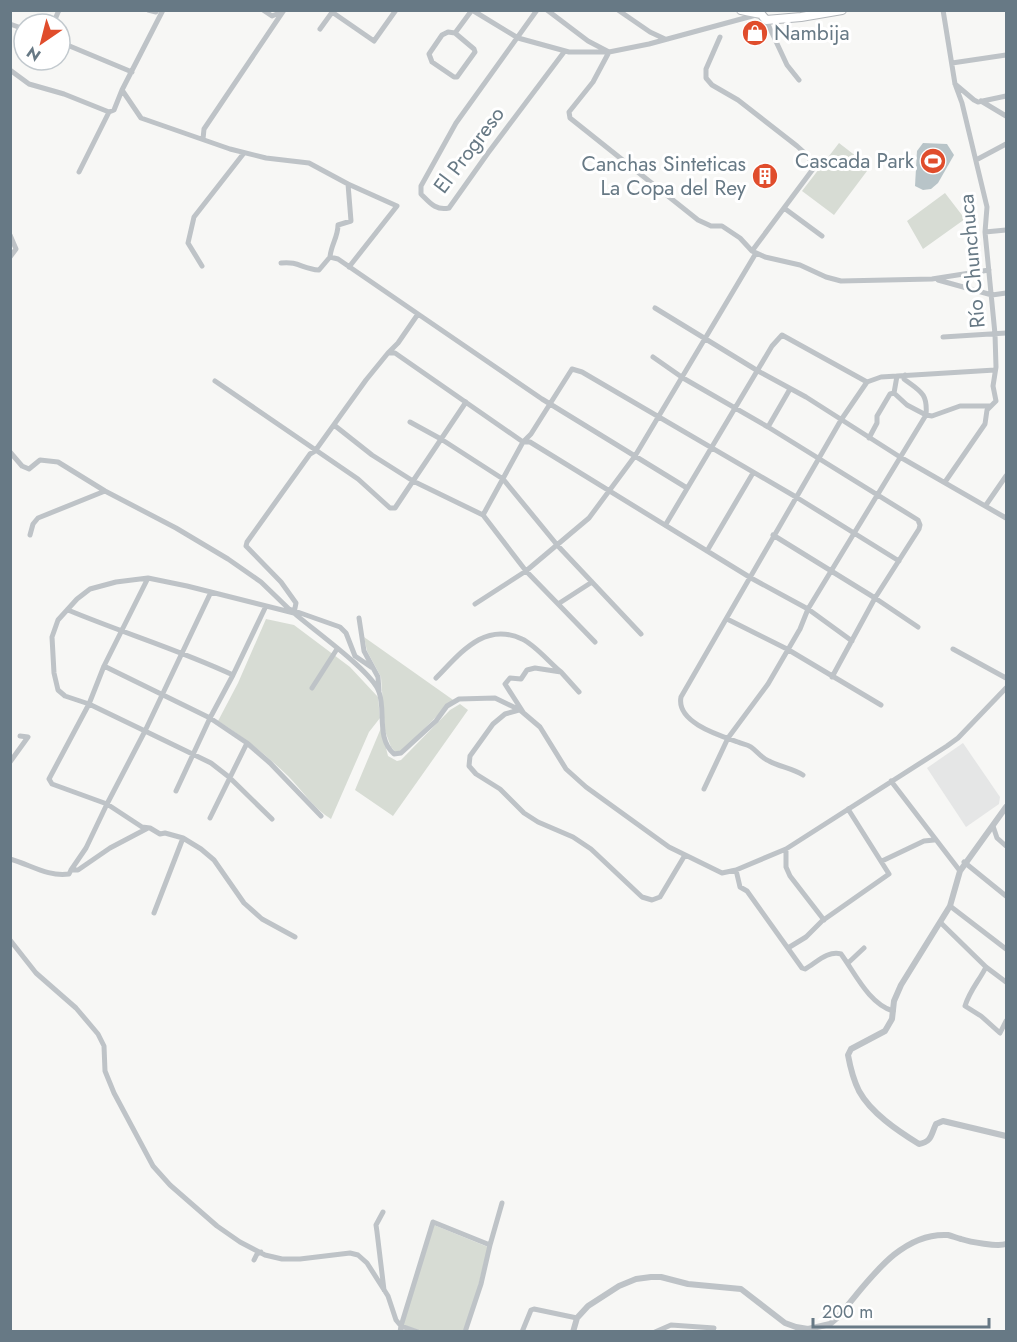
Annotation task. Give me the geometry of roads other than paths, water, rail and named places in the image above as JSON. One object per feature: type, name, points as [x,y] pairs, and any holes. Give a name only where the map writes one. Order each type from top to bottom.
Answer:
[{"type":"highway","points":[[747,11],[764,17],[801,17],[842,10]]},
{"type":"street","points":[[148,10],[156,12],[158,10]]},
{"type":"street","points":[[10,70],[29,84],[109,111],[114,110],[163,10]]},
{"type":"street","points":[[263,10],[272,16],[284,11]]},
{"type":"street","points":[[320,28],[333,11],[375,40],[396,10]]},
{"type":"street","points":[[455,33],[472,10],[518,38],[564,52],[609,52],[764,17],[787,65],[798,80]]},
{"type":"street","points":[[518,38],[537,10]]},
{"type":"street","points":[[547,10],[588,41],[609,52]]},
{"type":"street","points":[[618,10],[650,32],[665,39]]},
{"type":"street","name":"Río Chunchuca","points":[[943,10],[955,84],[987,207],[985,232],[995,334],[993,386],[996,400],[986,412],[986,422],[945,482]]},
{"type":"street","points":[[203,140],[204,129],[284,11]]},
{"type":"street","points":[[448,32],[455,33],[472,46],[475,52],[459,74],[454,77],[432,62],[429,54],[442,35],[448,32]]},
{"type":"street","points":[[475,604],[526,572],[558,546],[589,518],[611,490],[660,416],[754,252],[813,169],[812,163],[797,146],[738,100],[712,85],[706,78],[706,69],[720,37]]},
{"type":"street","name":"El Progreso","points":[[518,38],[456,123],[420,191],[435,207],[449,208],[564,52]]},
{"type":"street","points":[[72,47],[132,72]]},
{"type":"street","points":[[609,52],[593,82],[568,116],[698,220],[711,226],[722,226],[765,258],[800,265],[841,282],[935,279],[988,270]]},
{"type":"street","points":[[952,63],[1006,56]]},
{"type":"street","points":[[955,84],[974,100],[981,101],[1006,96]]},
{"type":"street","points":[[122,90],[141,118],[244,153],[309,163],[397,206],[349,267]]},
{"type":"street","points":[[981,101],[1006,116]]},
{"type":"street","points":[[79,172],[109,111]]},
{"type":"street","points":[[976,160],[1006,144]]},
{"type":"street","points":[[202,266],[188,243],[194,217],[244,153]]},
{"type":"street","points":[[281,263],[296,262],[308,269],[319,270],[330,257],[331,247],[338,235],[338,225],[351,221],[348,184]]},
{"type":"street","points":[[784,208],[822,237]]},
{"type":"street","points":[[985,232],[1006,230]]},
{"type":"street","points":[[10,235],[16,249],[10,257]]},
{"type":"street","points":[[330,257],[338,259],[549,404],[687,488]]},
{"type":"street","points":[[935,279],[992,295],[1006,293]]},
{"type":"street","points":[[655,308],[900,457],[1006,518]]},
{"type":"street","points":[[295,612],[296,603],[281,582],[246,546],[310,454],[315,451],[372,372],[398,344],[418,314]]},
{"type":"street","points":[[943,337],[1006,333]]},
{"type":"street","points":[[666,525],[772,346],[782,335],[867,382]]},
{"type":"street","points":[[388,353],[395,353],[523,442],[530,442],[707,551],[808,609],[852,641]]},
{"type":"street","points":[[653,357],[682,378],[918,520],[920,525],[875,598],[832,677]]},
{"type":"street","points":[[483,515],[523,442],[531,434],[572,369],[582,372],[660,416],[899,561]]},
{"type":"street","points":[[803,775],[783,765],[770,762],[757,754],[750,746],[690,720],[682,711],[681,697],[752,578],[773,536],[841,420],[867,382],[881,376],[995,370]]},
{"type":"street","points":[[704,789],[728,738],[760,697],[800,629],[808,609],[926,415],[925,397],[904,379],[905,375]]},
{"type":"street","points":[[894,393],[897,376]]},
{"type":"street","points":[[215,381],[358,479],[390,508],[396,508],[466,402]]},
{"type":"street","points":[[768,428],[790,389]]},
{"type":"street","points":[[894,393],[907,405],[932,416],[960,406],[990,406]]},
{"type":"street","points":[[869,438],[877,423],[877,416],[890,394],[894,393]]},
{"type":"street","points":[[410,422],[503,479],[558,546],[641,634]]},
{"type":"street","points":[[334,425],[372,455],[413,481],[483,515],[526,572],[595,642]]},
{"type":"street","points":[[10,452],[22,466],[29,469],[40,460],[58,462],[105,491],[176,528],[228,559],[261,582],[289,609],[350,657],[379,691]]},
{"type":"street","points":[[707,551],[753,473]]},
{"type":"street","points":[[986,505],[1006,476]]},
{"type":"street","points":[[30,535],[33,524],[38,518],[105,491]]},
{"type":"street","points":[[773,536],[918,627]]},
{"type":"street","points":[[148,578],[104,666],[89,704],[49,779],[52,784],[107,804],[142,827],[150,828],[160,834],[165,833],[183,838],[201,849],[214,860],[244,903],[262,919],[295,937]]},
{"type":"street","points":[[272,819],[229,777],[211,763],[89,704],[65,696],[58,690],[54,673],[52,637],[58,620],[77,599],[90,589],[116,582],[148,578],[295,612],[340,627],[346,633],[355,656],[371,667],[378,677],[382,729],[390,751],[394,754],[400,753],[436,721],[447,706],[459,699],[495,698],[522,712],[540,727],[566,770],[585,787],[669,847],[722,873],[736,870],[786,849],[812,834],[848,808],[958,738],[1006,688]]},
{"type":"street","points":[[558,604],[592,582]]},
{"type":"street","points":[[10,859],[50,874],[69,874],[86,848],[145,731],[211,592]]},
{"type":"street","points":[[176,791],[266,606]]},
{"type":"street","points":[[68,610],[183,653],[233,675]]},
{"type":"street","points":[[359,618],[364,651],[371,667]]},
{"type":"street","points":[[727,619],[787,649],[881,705]]},
{"type":"street","points":[[436,678],[472,642],[496,632],[523,639],[561,672],[579,692]]},
{"type":"street","points":[[312,688],[337,649]]},
{"type":"street","points":[[953,649],[1006,678]]},
{"type":"street","points":[[104,666],[210,718],[247,743],[270,763],[321,816]]},
{"type":"street","points":[[522,712],[505,684],[510,678],[521,679],[527,670],[535,668],[561,672]]},
{"type":"street","points":[[522,712],[506,714],[493,724],[470,756],[469,766],[476,774],[500,789],[524,813],[538,822],[573,837],[591,849],[642,897],[652,900],[660,897],[685,855]]},
{"type":"street","points":[[10,762],[28,737],[20,736]]},
{"type":"street","points":[[210,818],[247,743]]},
{"type":"street","points":[[891,781],[960,871]]},
{"type":"street","points":[[1006,807],[964,862],[950,906],[901,985],[894,1001],[892,1019],[885,1031],[851,1049],[848,1055],[858,1090],[867,1104],[905,1136],[919,1144],[930,1140],[936,1124],[943,1121],[1006,1136]]},
{"type":"street","points":[[788,948],[890,874],[848,808]]},
{"type":"street","points":[[993,826],[997,838],[1006,846]]},
{"type":"street","points":[[71,870],[78,870],[110,848],[150,828]]},
{"type":"street","points":[[154,913],[183,838]]},
{"type":"street","points":[[882,861],[924,841],[934,840]]},
{"type":"street","points":[[786,849],[786,867],[790,876],[824,920]]},
{"type":"street","points":[[964,862],[1006,896]]},
{"type":"street","points":[[736,870],[740,887],[747,891],[805,969],[834,952],[841,954],[874,1000],[893,1011]]},
{"type":"street","points":[[950,906],[1004,947],[1006,938]]},
{"type":"street","points":[[941,923],[986,967],[1006,982]]},
{"type":"street","points":[[10,940],[36,973],[75,1008],[98,1034],[104,1046],[105,1071],[114,1093],[153,1166],[170,1185],[217,1226],[240,1242],[261,1252],[282,1259],[350,1252],[358,1255],[367,1263],[388,1296],[400,1329]]},
{"type":"street","points":[[848,963],[864,948]]},
{"type":"street","points":[[986,967],[969,992],[965,1006],[981,1016],[1000,1033],[1006,1021]]},
{"type":"street","points":[[465,1332],[482,1284],[501,1203]]},
{"type":"street","points":[[383,1212],[376,1225],[376,1232],[385,1291]]},
{"type":"street","points":[[400,1329],[433,1222],[490,1245]]},
{"type":"street","points":[[573,1332],[577,1318],[588,1306],[619,1286],[636,1279],[651,1277],[662,1277],[688,1284],[741,1289],[785,1323],[808,1329],[830,1324],[882,1267],[908,1244],[928,1237],[949,1235],[993,1245],[1006,1244]]},
{"type":"street","points":[[254,1260],[261,1252]]},
{"type":"street","points":[[522,1332],[531,1310],[577,1318]]},
{"type":"street","points":[[655,1332],[671,1325],[714,1328]]},
{"type":"street","points":[[400,1329],[418,1332]]},
{"type":"place","name":"Nambija","points":[[755,33]]},
{"type":"place","name":"Cascada Park","points":[[933,161]]},
{"type":"place","name":"Canchas Sinteticas La Copa del Rey","points":[[765,176]]}]
